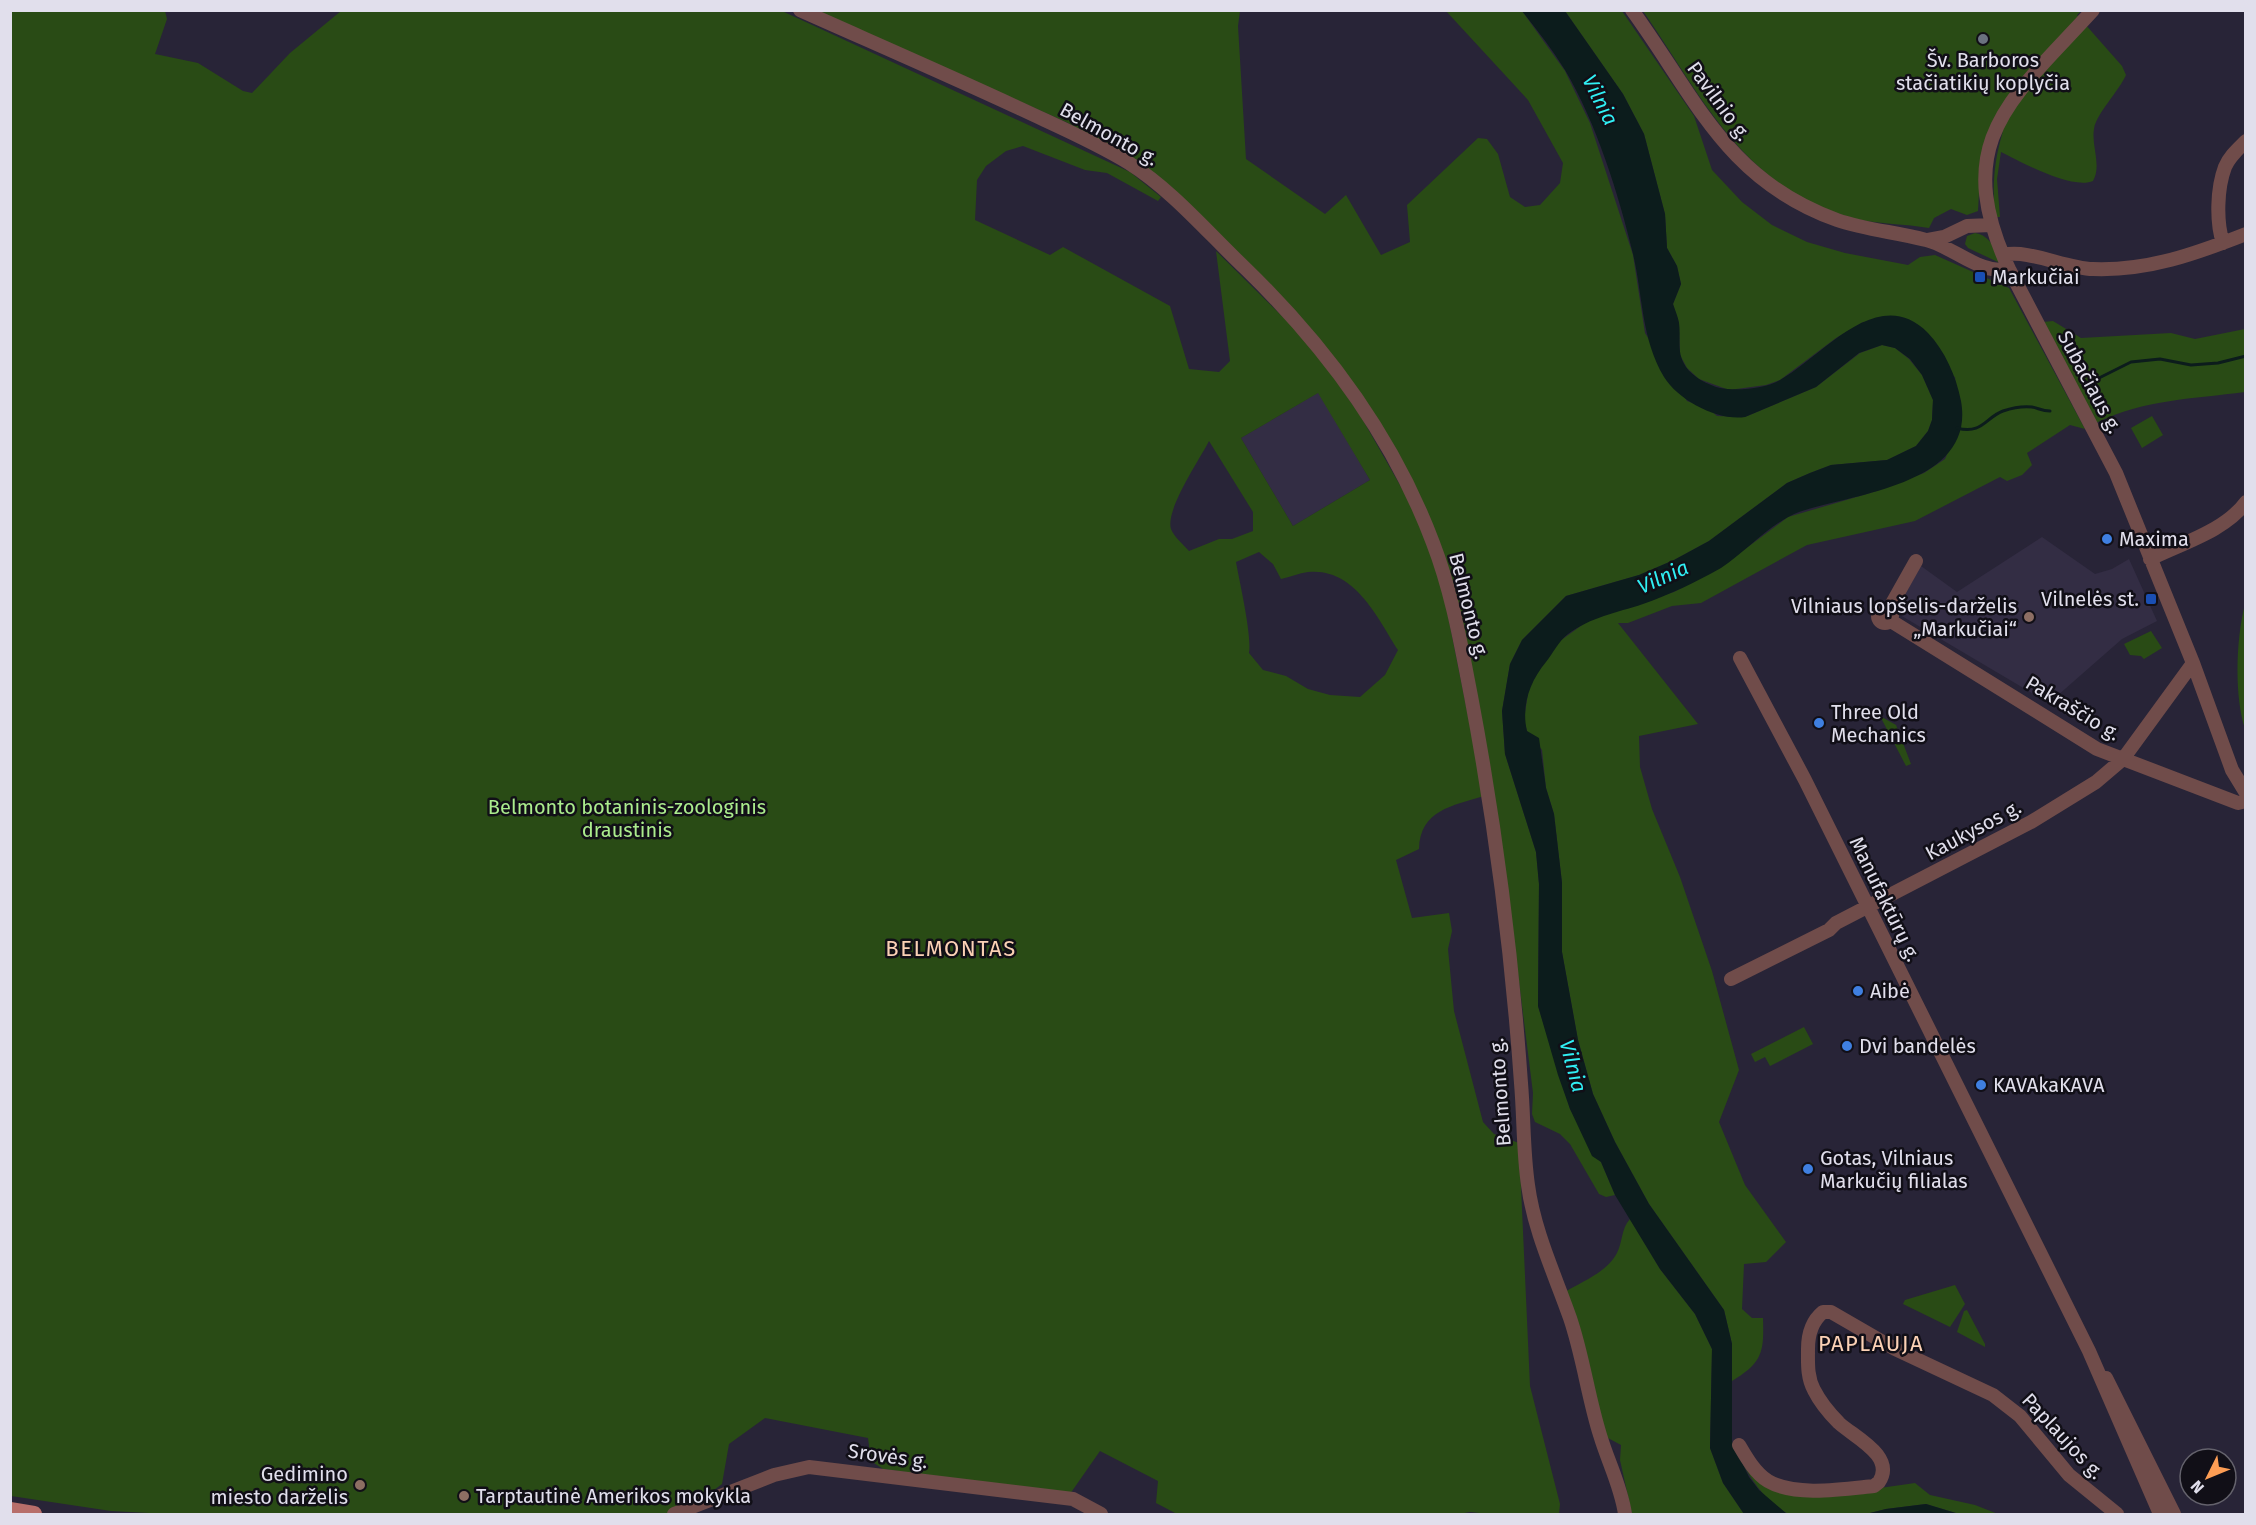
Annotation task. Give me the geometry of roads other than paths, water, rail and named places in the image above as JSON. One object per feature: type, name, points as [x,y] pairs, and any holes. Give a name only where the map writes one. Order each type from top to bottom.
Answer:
[{"type":"main road","points":[[10,1510],[34,1515]]},
{"type":"street","name":"Belmonto g.","points":[[800,10],[1081,137],[1146,175],[1175,199],[1275,298],[1337,371],[1381,438],[1432,539],[1444,575],[1460,644],[1484,767],[1502,897],[1521,1085],[1523,1154],[1529,1194],[1547,1258],[1572,1324],[1600,1436],[1622,1495],[1625,1515]]},
{"type":"street","name":"Pavilnio g.","points":[[1632,10],[1710,128],[1734,156],[1753,173],[1792,199],[1835,219],[1858,227],[1927,240],[1995,270],[2009,269]]},
{"type":"street","name":"Subačiaus g.","points":[[2092,10],[2016,93],[1996,123],[1989,147],[1987,205],[1991,225],[2009,269],[2116,473],[2193,663],[2232,770],[2246,793]]},
{"type":"street","points":[[2223,243],[2219,225],[2223,177],[2226,166],[2246,141]]},
{"type":"street","name":"Pavilnio g.","points":[[1927,240],[1953,234],[1967,226],[1991,225]]},
{"type":"street","points":[[1953,234],[1955,251]]},
{"type":"street","points":[[2003,255],[2022,253],[2042,260],[2092,269],[2145,267],[2189,256],[2246,234]]},
{"type":"street","points":[[2150,559],[2217,527],[2235,515],[2246,502]]},
{"type":"street","name":"Pakraščio g.","points":[[1916,561],[1890,615],[2097,749],[2238,803],[2246,801]]},
{"type":"street","name":"Manufaktūrų g.","points":[[1740,658],[1774,719],[2089,1351],[2160,1515]]},
{"type":"street","name":"Kaukysos g.","points":[[1731,979],[1829,930],[1836,923],[2031,822],[2096,782],[2123,759],[2193,663]]},
{"type":"street","name":"Paplaujos g.","points":[[1739,1445],[1757,1470],[1774,1483],[1814,1490],[1874,1486],[1879,1482],[1883,1467],[1878,1455],[1839,1423],[1824,1406],[1814,1389],[1808,1371],[1808,1342],[1812,1325],[1823,1312],[1831,1312],[1895,1349],[1993,1395],[2007,1404],[2069,1475],[2117,1515]]},
{"type":"street","name":"Manufaktūrų g.","points":[[2089,1351],[2115,1392],[2174,1515]]},
{"type":"street","name":"Srovės g.","points":[[674,1515],[774,1475],[809,1467],[1073,1499],[1101,1515]]},
{"type":"water","name":"Vilnia","points":[[1522,11],[1565,11],[1623,94],[1644,134],[1665,214],[1667,248],[1677,266],[1681,284],[1673,304],[1679,323],[1681,356],[1686,367],[1693,374],[1706,383],[1720,388],[1742,389],[1774,383],[1851,329],[1870,319],[1890,316],[1909,319],[1934,340],[1949,364],[1961,401],[1961,429],[1950,451],[1931,468],[1906,481],[1878,491],[1799,512],[1778,523],[1731,561],[1702,578],[1663,597],[1595,619],[1577,628],[1561,640],[1540,669],[1531,686],[1526,703],[1527,731],[1539,738],[1546,788],[1554,814],[1562,883],[1562,952],[1578,1040],[1593,1094],[1615,1142],[1649,1204],[1724,1310],[1732,1344],[1732,1442],[1749,1477],[1759,1490],[1787,1514],[1744,1514],[1723,1483],[1710,1448],[1712,1349],[1695,1314],[1660,1269],[1615,1195],[1601,1162],[1592,1156],[1570,1109],[1538,1006],[1539,884],[1536,852],[1505,754],[1502,711],[1510,664],[1522,640],[1566,596],[1639,575],[1674,560],[1709,541],[1787,483],[1810,473],[1831,465],[1887,460],[1916,446],[1928,431],[1932,420],[1933,400],[1922,375],[1910,359],[1895,348],[1882,345],[1859,353],[1816,387],[1745,417],[1723,416],[1711,412],[1700,408],[1679,394],[1664,377],[1651,347],[1627,231],[1614,184],[1587,112],[1565,70]]},
{"type":"water","points":[[1926,1504],[1959,1514],[1866,1514],[1886,1509]]},
{"type":"waterway","points":[[2097,379],[2131,362],[2160,359],[2191,365],[2218,363],[2246,356]]},
{"type":"waterway","points":[[1957,428],[1965,430],[1978,427],[1997,414],[2014,408],[2032,407],[2050,411]]},
{"type":"place","name":"Šv. Barboros stačiatikių koplyčia","points":[[1983,39]]},
{"type":"place","name":"Markučiai","points":[[1980,277]]},
{"type":"place","name":"Maxima","points":[[2107,539]]},
{"type":"place","name":"Vilnelės st.","points":[[2151,599]]},
{"type":"place","name":"Vilniaus lopšelis-darželis „Markučiai“","points":[[2029,617]]},
{"type":"place","name":"Three Old Mechanics","points":[[1819,723]]},
{"type":"place","name":"Aibė","points":[[1858,991]]},
{"type":"place","name":"Dvi bandelės","points":[[1847,1046]]},
{"type":"place","name":"KAVAkaKAVA","points":[[1981,1085]]},
{"type":"place","name":"Gotas, Vilniaus Markučių filialas","points":[[1808,1169]]},
{"type":"place","name":"Gedimino miesto darželis","points":[[360,1485]]},
{"type":"place","name":"Tarptautinė Amerikos mokykla","points":[[464,1496]]},
{"type":"district","name":"BELMONTAS","points":[[951,948]]},
{"type":"district","name":"PAPLAUJA","points":[[1871,1343]]},
{"type":"park label","name":"Belmonto botaninis-zoologinis draustinis","points":[[627,818]]}]
